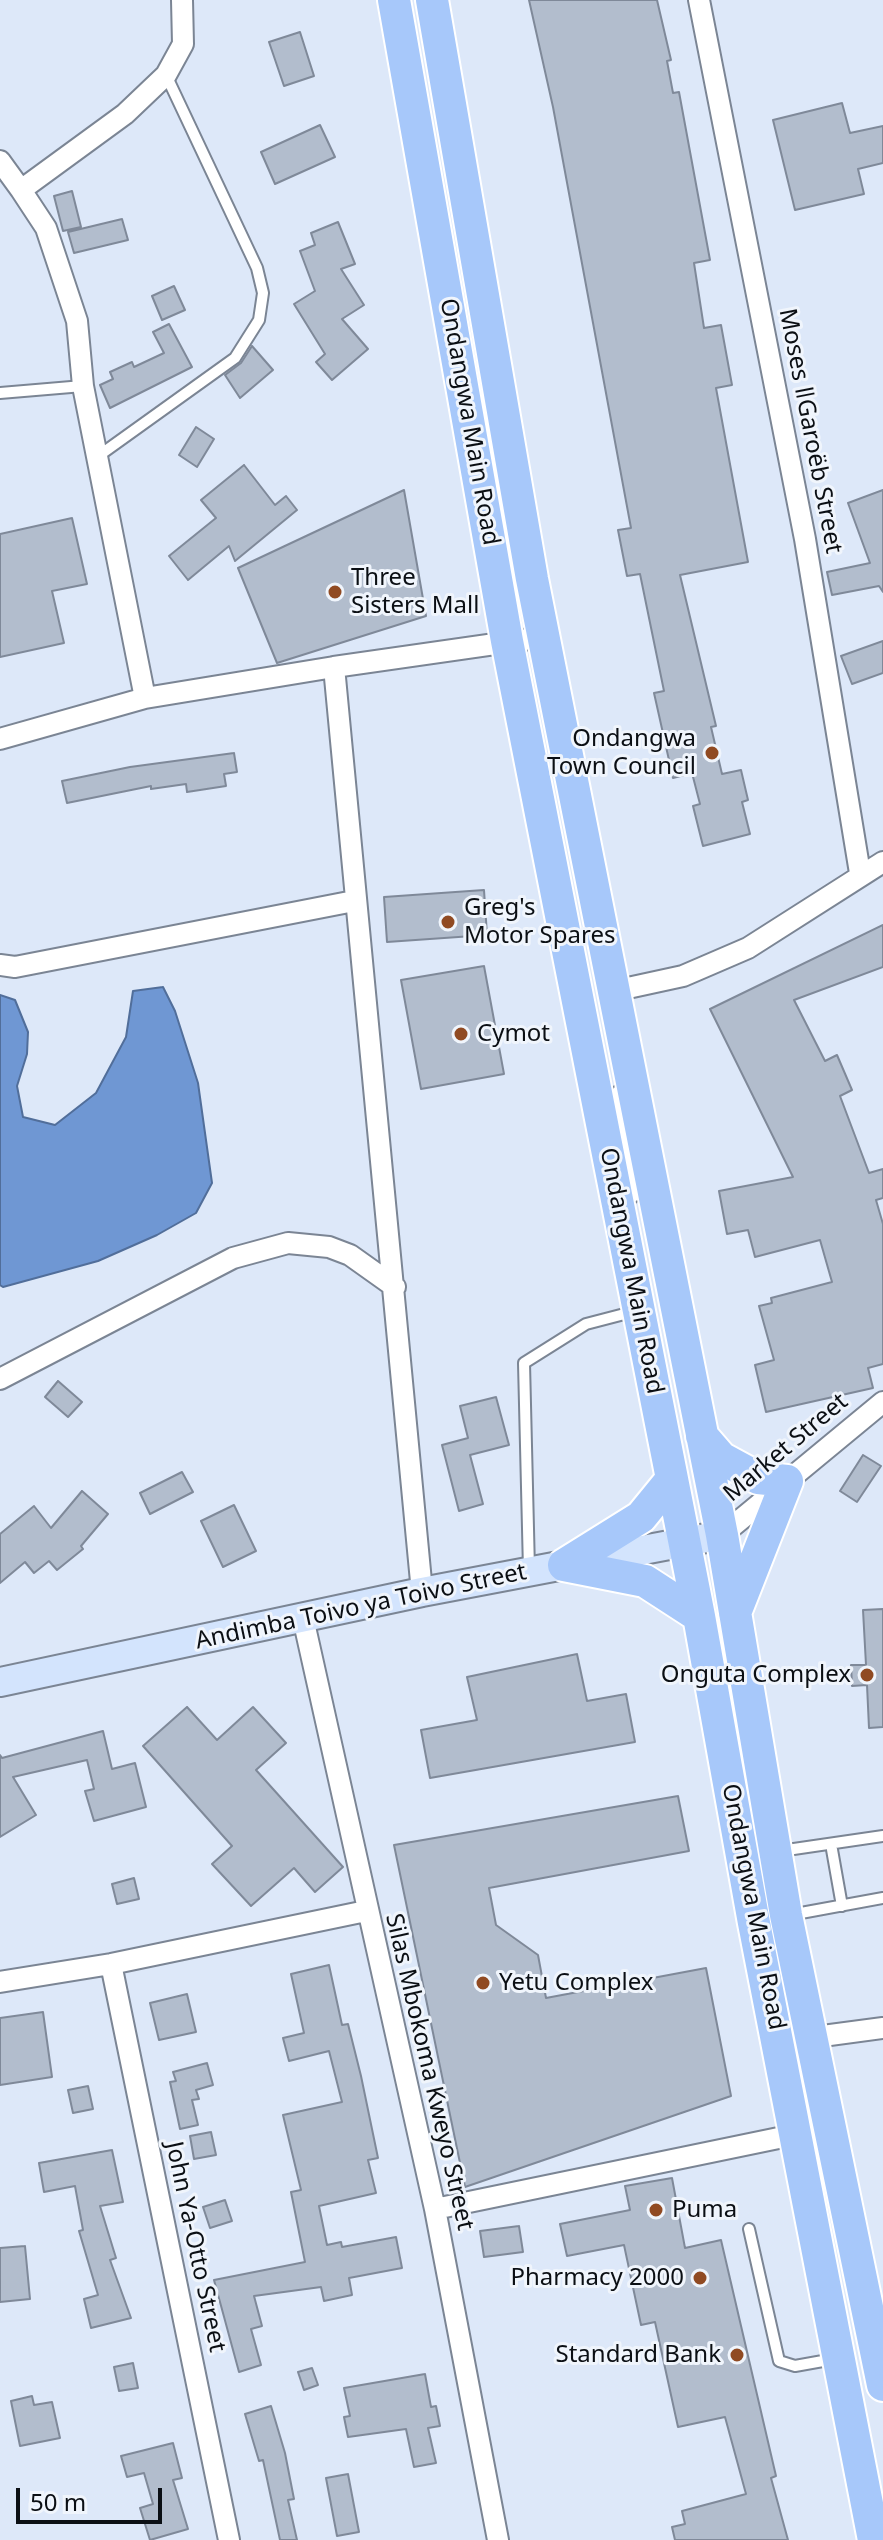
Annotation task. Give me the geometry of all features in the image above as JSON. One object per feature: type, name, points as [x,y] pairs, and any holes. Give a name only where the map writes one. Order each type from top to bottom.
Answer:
[{"type":"main road","name":"Ondangwa Main Road","points":[[394,0],[507,641],[699,1616],[743,1864],[780,2041],[874,2540]]},
{"type":"main road","name":"Ondangwa Main Road","points":[[432,0],[544,637],[722,1535],[778,1852],[786,1915],[883,2387]]},
{"type":"main road","points":[[702,1436],[721,1458],[758,1478],[787,1481],[735,1613]]},
{"type":"main road","points":[[564,1565],[641,1517],[672,1479]]},
{"type":"main road","points":[[564,1565],[645,1581],[699,1616]]},
{"type":"main road","points":[[848,2397],[883,2387]]},
{"type":"street","points":[[21,190],[125,114],[166,75],[183,44],[182,0]]},
{"type":"street","name":"Moses ǁGaroëb Street","points":[[699,0],[805,539],[860,873]]},
{"type":"street","points":[[0,161],[46,228],[77,321],[83,386],[145,698]]},
{"type":"street","points":[[0,739],[145,698],[544,637]]},
{"type":"street","points":[[334,667],[422,1592]]},
{"type":"street","points":[[638,1310],[614,991],[683,976],[748,948],[860,873],[883,862]]},
{"type":"street","points":[[0,965],[15,967],[354,901]]},
{"type":"street","points":[[0,1379],[233,1258],[288,1243],[329,1247],[350,1255],[395,1287]]},
{"type":"street","name":"Market Street","points":[[722,1535],[883,1402]]},
{"type":"street","name":"Andimba Toivo ya Toivo Street","points":[[0,1682],[422,1592],[722,1535]]},
{"type":"street","name":"Silas Mbokoma Kweyo Street","points":[[303,1618],[435,2209],[498,2540]]},
{"type":"street","points":[[0,1982],[111,1964],[366,1911]]},
{"type":"street","name":"John Ya-Otto Street","points":[[111,1964],[229,2540]]},
{"type":"street","points":[[780,2041],[883,2028]]},
{"type":"street","points":[[435,2209],[798,2134]]},
{"type":"lane","points":[[97,457],[235,358],[259,320],[263,293],[257,268],[166,75]]},
{"type":"lane","points":[[0,393],[83,386]]},
{"type":"lane","points":[[529,1572],[524,1363],[586,1324],[638,1310]]},
{"type":"lane","points":[[778,1852],[883,1836]]},
{"type":"lane","points":[[831,1844],[842,1906]]},
{"type":"lane","points":[[786,1915],[883,1898]]},
{"type":"lane","points":[[749,2229],[779,2361],[795,2366],[840,2358]]},
{"type":"water","points":[[163,987],[175,1011],[198,1083],[212,1183],[196,1213],[157,1235],[98,1261],[3,1287],[0,1285],[0,995],[15,1000],[28,1032],[27,1054],[17,1086],[23,1117],[55,1125],[96,1093],[126,1037],[133,991]]},
{"type":"building","points":[[529,0],[657,0],[671,60],[667,61],[673,93],[679,92],[710,260],[694,263],[704,328],[721,325],[732,385],[716,388],[748,562],[680,575],[716,726],[711,727],[722,774],[741,770],[748,800],[742,802],[750,834],[703,846],[693,806],[700,804],[692,773],[673,778],[654,693],[664,691],[640,574],[627,576],[618,530],[631,528],[553,107]]},
{"type":"building","points":[[300,32],[314,76],[284,86],[269,42]]},
{"type":"building","points":[[842,103],[850,133],[883,126],[883,163],[858,169],[864,194],[795,210],[773,120]]},
{"type":"building","points":[[320,125],[335,157],[275,184],[261,152]]},
{"type":"building","points":[[72,191],[81,227],[63,231],[54,196]]},
{"type":"building","points":[[122,219],[128,240],[74,253],[68,232]]},
{"type":"building","points":[[338,222],[355,264],[341,269],[364,305],[342,319],[368,349],[332,380],[316,362],[325,354],[294,304],[315,291],[300,251],[315,245],[311,233]]},
{"type":"building","points":[[174,286],[185,310],[162,320],[152,296]]},
{"type":"building","points":[[169,324],[192,367],[110,408],[100,385],[113,379],[110,372],[132,362],[134,367],[164,353],[153,332]]},
{"type":"building","points":[[252,346],[273,370],[240,398],[225,375],[241,363]]},
{"type":"building","points":[[196,427],[214,439],[197,467],[179,455]]},
{"type":"building","points":[[244,465],[275,505],[286,496],[297,510],[235,561],[229,546],[188,580],[169,556],[216,518],[201,500]]},
{"type":"building","name":"Three Sisters Mall","points":[[404,490],[426,616],[277,663],[238,568]]},
{"type":"building","points":[[883,490],[883,592],[879,586],[832,595],[827,572],[870,563],[848,503]]},
{"type":"building","points":[[72,518],[87,584],[52,591],[64,643],[0,657],[0,534]]},
{"type":"building","points":[[883,641],[883,673],[852,684],[841,656]]},
{"type":"building","points":[[234,753],[237,772],[224,774],[226,786],[187,792],[186,784],[151,789],[151,786],[67,803],[62,781],[130,767]]},
{"type":"building","points":[[484,890],[487,935],[387,942],[384,897]]},
{"type":"building","points":[[883,925],[883,967],[794,1000],[825,1061],[837,1055],[852,1090],[840,1096],[869,1173],[883,1169],[883,1198],[876,1200],[883,1224],[883,1364],[868,1368],[873,1388],[766,1412],[755,1365],[774,1360],[759,1306],[772,1303],[771,1298],[832,1282],[820,1240],[755,1257],[748,1230],[727,1234],[719,1191],[793,1177],[710,1009]]},
{"type":"building","points":[[484,966],[504,1074],[421,1089],[401,980]]},
{"type":"building","points":[[58,1381],[82,1402],[68,1417],[45,1397]]},
{"type":"building","points":[[496,1397],[509,1445],[470,1455],[483,1504],[459,1511],[442,1445],[468,1438],[460,1406]]},
{"type":"building","points":[[863,1455],[881,1466],[857,1502],[840,1491]]},
{"type":"building","points":[[182,1472],[193,1492],[150,1514],[140,1493]]},
{"type":"building","points":[[82,1491],[108,1514],[81,1546],[83,1549],[57,1570],[49,1561],[34,1573],[25,1562],[0,1583],[0,1534],[34,1506],[51,1528]]},
{"type":"building","points":[[234,1505],[256,1551],[223,1567],[201,1521]]},
{"type":"building","name":"Onguta Complex","points":[[883,1609],[883,1727],[869,1728],[867,1685],[852,1686],[851,1665],[866,1665],[863,1610]]},
{"type":"building","points":[[577,1654],[587,1701],[626,1694],[635,1742],[430,1778],[421,1730],[477,1720],[467,1677]]},
{"type":"building","points":[[187,1707],[217,1740],[253,1707],[286,1743],[256,1770],[343,1867],[315,1892],[294,1868],[251,1906],[212,1864],[232,1846],[143,1746]]},
{"type":"building","points":[[103,1731],[112,1769],[135,1763],[146,1807],[94,1821],[85,1791],[94,1789],[87,1760],[13,1777],[36,1815],[0,1837],[0,1755],[2,1758]]},
{"type":"building","name":"Yetu Complex","points":[[678,1796],[689,1851],[489,1888],[496,1925],[538,1955],[546,1998],[706,1968],[731,2096],[465,2187],[394,1845]]},
{"type":"building","points":[[134,1878],[139,1899],[117,1904],[112,1884]]},
{"type":"building","points":[[329,1965],[342,2025],[348,2024],[378,2158],[368,2160],[376,2193],[319,2206],[327,2245],[341,2242],[342,2247],[396,2237],[402,2268],[349,2278],[352,2295],[324,2301],[321,2287],[254,2296],[262,2326],[251,2329],[261,2365],[239,2372],[214,2280],[305,2262],[291,2192],[301,2190],[283,2115],[342,2102],[329,2051],[289,2061],[283,2038],[304,2033],[291,1974]]},
{"type":"building","points":[[187,1994],[196,2032],[159,2040],[150,2003]]},
{"type":"building","points":[[43,2012],[52,2077],[0,2085],[0,2018]]},
{"type":"building","points":[[207,2063],[213,2085],[196,2090],[199,2099],[192,2100],[198,2125],[180,2129],[170,2082],[176,2081],[173,2072]]},
{"type":"building","points":[[88,2086],[93,2109],[73,2113],[68,2090]]},
{"type":"building","points":[[211,2132],[216,2155],[194,2159],[190,2136]]},
{"type":"building","points":[[112,2150],[123,2202],[100,2206],[116,2258],[110,2260],[131,2318],[91,2328],[84,2299],[98,2295],[79,2231],[83,2230],[75,2186],[44,2192],[39,2163]]},
{"type":"building","points":[[672,2178],[685,2248],[721,2240],[776,2476],[771,2478],[788,2540],[675,2540],[672,2527],[685,2524],[682,2511],[746,2494],[725,2417],[678,2427],[655,2322],[641,2325],[624,2245],[567,2256],[560,2224],[630,2210],[625,2186]]},
{"type":"building","points":[[225,2200],[232,2221],[210,2228],[203,2207]]},
{"type":"building","points":[[519,2226],[523,2252],[484,2257],[480,2231]]},
{"type":"building","points":[[25,2246],[30,2299],[0,2302],[0,2248]]},
{"type":"building","points":[[133,2363],[138,2388],[119,2391],[114,2367]]},
{"type":"building","points":[[312,2368],[318,2385],[304,2390],[298,2372]]},
{"type":"building","points":[[425,2374],[431,2407],[436,2406],[440,2426],[428,2428],[436,2463],[414,2467],[406,2429],[348,2437],[344,2417],[350,2416],[344,2388]]},
{"type":"building","points":[[32,2396],[34,2405],[52,2402],[60,2438],[20,2446],[11,2401]]},
{"type":"building","points":[[271,2406],[294,2499],[288,2500],[297,2540],[280,2540],[263,2460],[259,2461],[245,2414]]},
{"type":"building","points":[[173,2443],[182,2478],[173,2480],[188,2529],[150,2540],[140,2508],[153,2504],[144,2473],[127,2477],[121,2456]]},
{"type":"building","points":[[348,2474],[359,2532],[337,2536],[326,2478]]},
{"type":"place","name":"Three Sisters Mall","points":[[335,592]]},
{"type":"place","name":"Ondangwa Town Council","points":[[712,753]]},
{"type":"place","name":"Greg's Motor Spares","points":[[448,922]]},
{"type":"place","name":"Cymot","points":[[461,1034]]},
{"type":"place","name":"Onguta Complex","points":[[867,1675]]},
{"type":"place","name":"Yetu Complex","points":[[483,1983]]},
{"type":"place","name":"Puma","points":[[656,2210]]},
{"type":"place","name":"Pharmacy 2000","points":[[700,2278]]},
{"type":"place","name":"Standard Bank","points":[[737,2355]]}]
